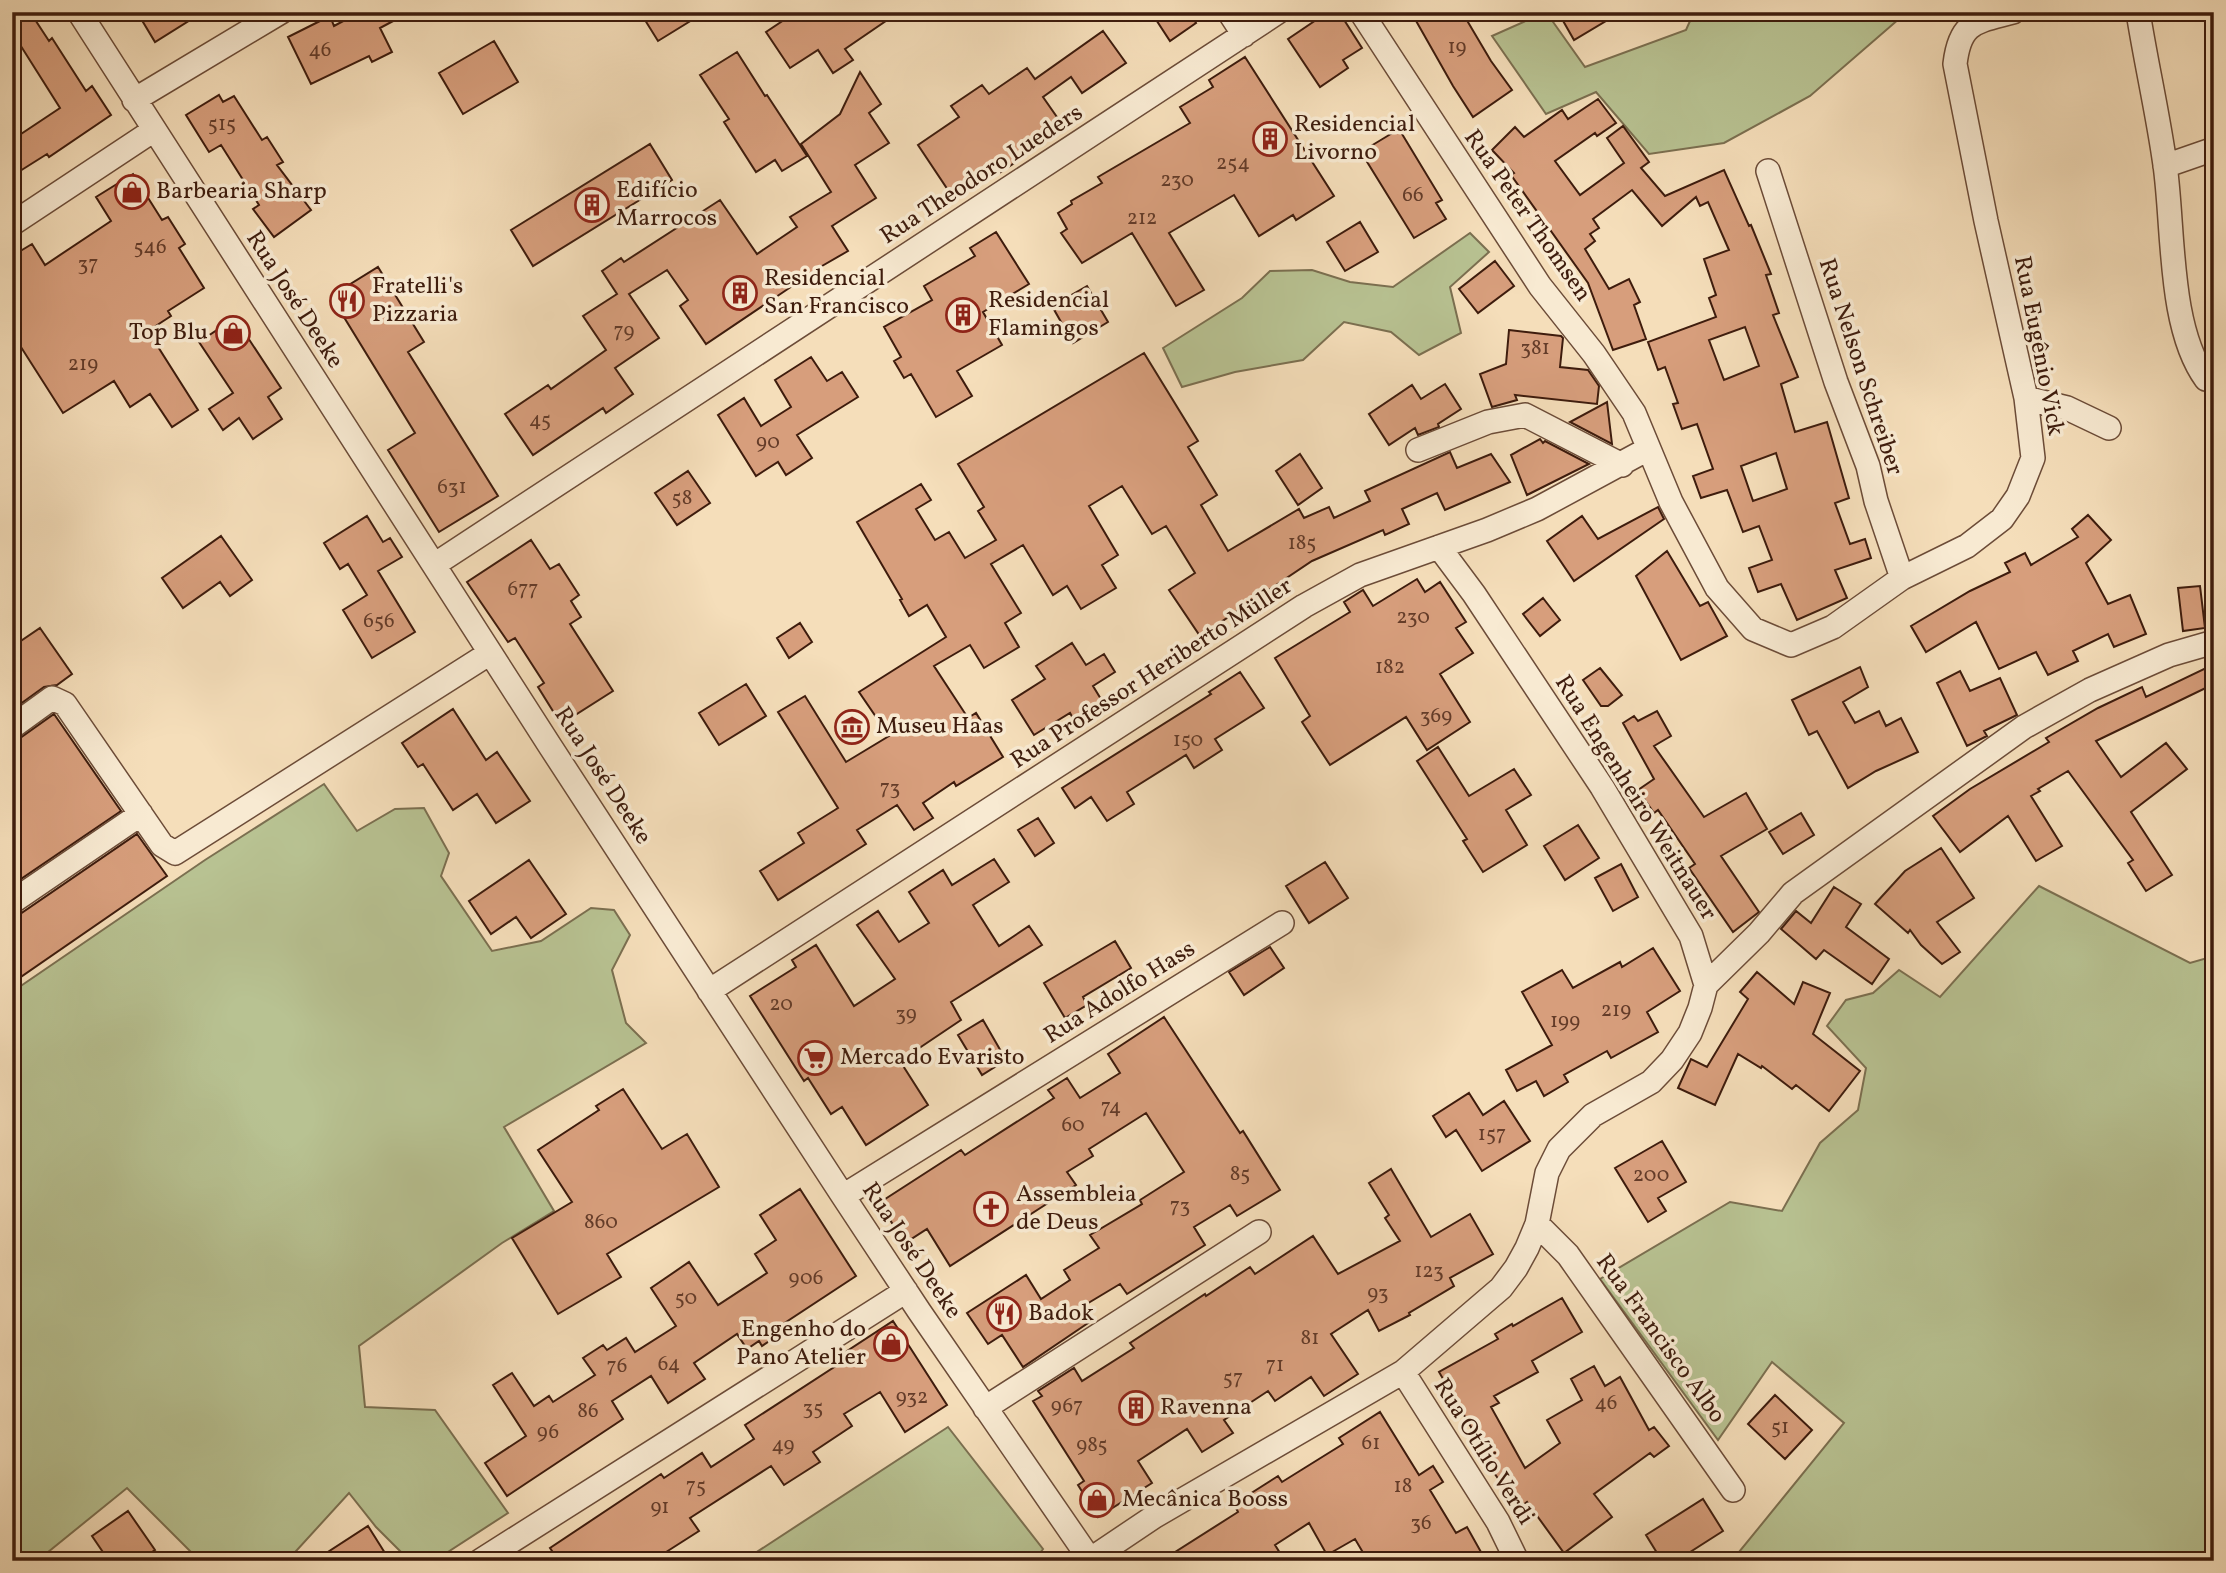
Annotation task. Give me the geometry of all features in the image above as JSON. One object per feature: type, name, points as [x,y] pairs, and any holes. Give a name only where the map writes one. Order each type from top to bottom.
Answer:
[{"type":"street","name":"Rua José Deeke","points":[[79,12],[709,991],[906,1291],[1090,1560]]},
{"type":"street","points":[[134,100],[281,12]]},
{"type":"street","points":[[1229,12],[1244,35]]},
{"type":"street","name":"Rua Theodoro Lueders","points":[[434,565],[1278,12]]},
{"type":"street","name":"Rua Peter Thomsen","points":[[1361,12],[1540,286],[1616,385],[1634,413],[1648,449]]},
{"type":"street","name":"Rua Eugênio Vick","points":[[1648,449],[1671,502],[1717,588],[1753,629],[1791,645],[1833,627],[1902,578],[1967,546],[2003,519],[2018,496],[2033,458],[2026,398],[1986,221],[1955,64],[1957,43],[1972,23],[2013,12]]},
{"type":"street","points":[[2137,12],[2165,166],[2178,295],[2186,337],[2196,365],[2206,379],[2214,380]]},
{"type":"street","points":[[12,224],[154,130]]},
{"type":"street","points":[[2165,166],[2214,149]]},
{"type":"street","name":"Rua Nelson Schreiber","points":[[1768,171],[1836,382],[1868,466],[1876,501],[1902,578]]},
{"type":"street","points":[[2026,398],[2067,408],[2109,428]]},
{"type":"street","points":[[1418,450],[1488,422],[1525,415],[1622,465]]},
{"type":"street","name":"Rua Professor Heriberto Müller","points":[[709,991],[1304,606],[1360,575],[1538,509],[1648,449]]},
{"type":"street","name":"Rua Engenheiro Weitnauer","points":[[1439,547],[1474,594],[1602,787],[1691,936],[1706,985]]},
{"type":"street","points":[[1090,1560],[1155,1516],[1403,1372],[1500,1288],[1516,1268],[1537,1224],[1547,1173],[1559,1149],[1593,1115],[1651,1082],[1672,1060],[1690,1032],[1706,985],[1759,933],[1793,892],[2024,727],[2090,690],[2169,655],[2214,642]]},
{"type":"street","points":[[12,727],[52,698],[65,704],[162,845],[174,853],[491,653]]},
{"type":"street","points":[[12,902],[141,814]]},
{"type":"street","name":"Rua Adolfo Hass","points":[[843,1196],[1282,923]]},
{"type":"street","name":"Rua Francisco Albo","points":[[1537,1224],[1568,1255],[1734,1490]]},
{"type":"street","points":[[985,1408],[1259,1232]]},
{"type":"street","points":[[480,1561],[906,1291]]},
{"type":"street","name":"Rua Otílio Verdi","points":[[1403,1372],[1498,1521],[1517,1561]]},
{"type":"green space","points":[[1546,12],[1585,67],[1686,30],[1694,12],[1907,12],[1810,96],[1724,143],[1649,154],[1596,92],[1546,114],[1492,36]]},
{"type":"green space","points":[[1470,233],[1489,252],[1450,287],[1461,333],[1419,355],[1391,332],[1344,322],[1303,360],[1235,372],[1182,387],[1163,348],[1242,298],[1270,271],[1312,270],[1350,282],[1393,287]]},
{"type":"green space","points":[[324,784],[357,831],[395,809],[424,808],[449,853],[441,876],[492,951],[541,941],[591,908],[614,910],[630,935],[612,970],[626,1023],[646,1043],[504,1127],[554,1211],[502,1243],[359,1346],[365,1407],[435,1410],[508,1513],[434,1561],[410,1561],[376,1527],[349,1493],[287,1561],[200,1561],[127,1488],[37,1561],[12,1561],[12,992],[205,860]]},
{"type":"green space","points":[[2039,886],[2190,963],[2214,956],[2214,1561],[1728,1561],[1735,1557],[1844,1423],[1772,1362],[1718,1440],[1600,1279],[1730,1202],[1782,1211],[1820,1143],[1858,1110],[1866,1068],[1827,1026],[1846,1000],[1873,993],[1899,970],[1940,997]]},
{"type":"green space","points":[[948,1427],[1043,1549],[1034,1561],[743,1561]]},
{"type":"building","points":[[12,12],[30,12],[49,41],[52,38],[86,91],[92,86],[111,115],[49,157],[47,154],[12,176],[12,140],[60,108],[19,43],[12,47]]},
{"type":"building","points":[[137,12],[203,12],[155,42]]},
{"type":"building","points":[[360,12],[410,12],[380,28],[392,52],[372,62],[369,56],[311,84],[288,37],[330,16],[334,26]]},
{"type":"building","points":[[640,12],[705,12],[658,41]]},
{"type":"building","points":[[796,12],[899,12],[845,49],[853,60],[833,73],[818,50],[790,68],[766,32]]},
{"type":"building","points":[[1151,12],[1189,12],[1196,23],[1170,41]]},
{"type":"building","points":[[1328,12],[1339,12],[1362,48],[1343,60],[1348,68],[1320,87],[1288,39]]},
{"type":"building","points":[[1411,12],[1462,12],[1512,90],[1473,117]]},
{"type":"building","points":[[1558,12],[1621,12],[1574,40]]},
{"type":"building","points":[[1103,31],[1126,63],[1082,93],[1071,77],[1043,97],[1059,120],[1023,144],[1029,153],[998,174],[991,165],[950,193],[918,145],[959,117],[951,106],[982,85],[989,94],[1027,68],[1035,79]]},
{"type":"building","points":[[494,41],[518,82],[463,114],[439,73]]},
{"type":"building","points":[[737,52],[807,156],[782,171],[775,160],[756,172],[724,122],[729,119],[700,75]]},
{"type":"building","points":[[1245,57],[1334,196],[1296,220],[1293,215],[1259,236],[1234,195],[1169,233],[1204,290],[1176,306],[1132,233],[1082,263],[1061,233],[1067,229],[1058,213],[1072,204],[1071,201],[1102,183],[1098,177],[1190,123],[1180,107],[1213,87],[1209,80]]},
{"type":"building","points":[[860,72],[881,104],[869,113],[889,143],[855,165],[876,198],[832,226],[848,251],[706,344],[680,306],[688,300],[667,270],[629,294],[659,338],[615,368],[633,394],[606,413],[603,408],[533,455],[505,414],[548,385],[551,389],[606,350],[583,316],[617,294],[602,271],[621,258],[624,262],[720,200],[757,254],[797,227],[790,217],[831,192],[801,144],[840,114]]},
{"type":"building","points":[[219,95],[223,102],[234,96],[262,140],[267,137],[283,162],[277,165],[311,210],[274,237],[253,209],[259,205],[221,145],[209,152],[186,115]]},
{"type":"building","points":[[1598,99],[1616,123],[1597,136],[1595,133],[1555,161],[1580,195],[1624,163],[1607,138],[1623,126],[1649,162],[1641,168],[1665,196],[1724,170],[1771,274],[1766,275],[1779,313],[1773,315],[1798,377],[1781,384],[1795,432],[1827,422],[1849,498],[1835,503],[1850,544],[1865,539],[1871,558],[1835,570],[1847,598],[1797,620],[1781,584],[1758,592],[1749,568],[1772,560],[1759,526],[1743,532],[1727,490],[1701,498],[1693,476],[1713,469],[1697,424],[1682,429],[1673,404],[1678,403],[1665,367],[1658,370],[1648,342],[1716,317],[1709,298],[1716,295],[1704,259],[1729,250],[1708,202],[1700,206],[1696,197],[1662,226],[1632,190],[1593,219],[1599,228],[1590,234],[1595,241],[1585,249],[1609,289],[1629,279],[1640,302],[1634,305],[1646,339],[1613,350],[1588,283],[1511,175],[1514,173],[1492,150],[1515,127],[1524,137],[1562,110],[1568,119]],"holes":[[[1745,327],[1759,366],[1724,380],[1709,340]],[[1776,453],[1787,489],[1753,501],[1741,466]]]},
{"type":"building","points":[[1399,129],[1442,200],[1436,203],[1446,219],[1414,238],[1361,152]]},
{"type":"building","name":"Edifício Marrocos","points":[[650,144],[672,180],[533,266],[511,230]]},
{"type":"building","points":[[133,174],[162,220],[168,217],[185,244],[179,248],[204,288],[168,311],[171,316],[148,331],[198,410],[172,427],[150,394],[130,407],[114,381],[63,413],[12,333],[12,256],[32,244],[45,265],[111,221],[96,197]]},
{"type":"building","points":[[1360,222],[1378,252],[1345,271],[1327,242]]},
{"type":"building","points":[[996,232],[1029,284],[983,312],[1002,345],[957,371],[972,396],[936,417],[911,374],[904,378],[894,361],[901,357],[884,327],[932,300],[924,286],[975,256],[970,248]]},
{"type":"building","points":[[1495,261],[1514,286],[1478,313],[1459,289]]},
{"type":"building","points":[[378,267],[424,342],[408,352],[498,496],[439,532],[388,450],[415,433],[331,296]]},
{"type":"building","points":[[1087,286],[1108,322],[1073,343],[1052,306]]},
{"type":"building","points":[[235,318],[281,388],[268,397],[282,419],[253,439],[239,418],[223,430],[209,409],[233,393],[199,342]]},
{"type":"building","points":[[1509,330],[1561,336],[1560,367],[1588,370],[1599,386],[1597,404],[1515,395],[1517,400],[1492,407],[1480,374],[1506,364]]},
{"type":"building","points":[[1144,353],[1198,441],[1188,447],[1217,495],[1201,505],[1228,551],[1299,509],[1304,518],[1329,507],[1334,518],[1370,501],[1365,491],[1450,452],[1457,468],[1491,454],[1510,482],[1445,510],[1437,493],[1402,509],[1409,524],[1385,535],[1383,530],[1312,561],[1200,636],[1169,590],[1195,573],[1166,526],[1152,534],[1122,486],[1089,506],[1118,555],[1102,565],[1116,588],[1081,609],[1067,586],[1053,595],[1023,545],[991,564],[1021,613],[1005,623],[1019,647],[984,668],[970,645],[934,666],[968,718],[976,713],[1003,757],[956,786],[954,782],[923,803],[933,818],[914,830],[897,805],[857,830],[866,844],[778,900],[760,871],[804,843],[798,833],[838,808],[778,712],[805,696],[846,762],[889,736],[859,692],[946,637],[927,605],[909,616],[900,600],[902,599],[857,522],[921,484],[931,500],[916,509],[935,540],[949,532],[965,558],[996,540],[978,511],[984,507],[958,464]]},
{"type":"building","points":[[811,357],[827,381],[842,372],[858,397],[797,435],[812,458],[786,475],[778,462],[756,476],[718,415],[744,398],[761,426],[791,407],[775,380]]},
{"type":"building","points":[[1445,384],[1461,409],[1438,424],[1439,427],[1418,435],[1415,428],[1389,445],[1369,414],[1412,385],[1421,399]]},
{"type":"building","points":[[1607,402],[1612,444],[1570,422]]},
{"type":"building","points":[[1540,439],[1543,443],[1545,441],[1589,464],[1527,495],[1511,455]]},
{"type":"building","points":[[1300,454],[1322,488],[1298,505],[1276,471]]},
{"type":"building","points":[[688,471],[710,503],[677,525],[655,493]]},
{"type":"building","points":[[1658,507],[1664,519],[1574,581],[1547,541],[1582,516],[1598,539]]},
{"type":"building","points":[[2088,515],[2111,540],[2086,563],[2108,604],[2130,595],[2146,634],[2114,647],[2108,634],[2073,651],[2078,661],[2048,675],[2036,652],[1999,669],[1976,622],[1926,652],[1911,626],[1970,591],[2010,572],[2005,563],[2025,553],[2031,565],[2078,537],[2072,529]]},
{"type":"building","points":[[367,516],[383,542],[390,538],[402,557],[378,571],[415,632],[372,658],[343,610],[367,595],[348,564],[340,569],[324,543]]},
{"type":"building","points":[[221,536],[252,580],[230,596],[220,582],[183,608],[162,578]]},
{"type":"building","points":[[531,540],[550,569],[559,564],[579,595],[571,601],[581,617],[570,624],[613,691],[561,724],[538,687],[544,683],[515,638],[508,642],[467,582]]},
{"type":"building","points":[[1667,551],[1700,606],[1708,602],[1727,636],[1681,660],[1636,576]]},
{"type":"building","points":[[1417,579],[1425,592],[1440,582],[1466,622],[1456,628],[1473,653],[1440,674],[1470,722],[1427,750],[1406,717],[1330,765],[1302,722],[1310,716],[1275,658],[1350,612],[1344,602],[1363,590],[1373,606]]},
{"type":"building","points":[[2200,586],[2205,628],[2183,631],[2178,588]]},
{"type":"building","points":[[1543,598],[1560,620],[1540,636],[1523,614]]},
{"type":"building","points":[[800,623],[812,642],[789,658],[777,638]]},
{"type":"building","points":[[40,628],[72,674],[57,685],[44,687],[12,710],[12,647]]},
{"type":"building","points":[[1072,643],[1086,665],[1104,654],[1115,672],[1093,686],[1107,709],[1078,727],[1070,713],[1034,735],[1012,700],[1045,679],[1036,666]]},
{"type":"building","points":[[1860,667],[1868,687],[1843,702],[1855,723],[1879,711],[1886,726],[1901,718],[1918,752],[1876,771],[1848,788],[1817,731],[1809,735],[1792,700]]},
{"type":"building","points":[[1600,668],[1622,695],[1608,706],[1601,706],[1583,680]]},
{"type":"building","points":[[2206,668],[2214,684],[2096,741],[2121,777],[2166,743],[2187,769],[2131,812],[2172,875],[2146,891],[2128,863],[2133,860],[2068,771],[2031,796],[2062,846],[2036,861],[2008,816],[1960,852],[1933,816],[1970,789],[2049,742],[2046,738],[2098,708],[2142,687],[2146,697]]},
{"type":"building","points":[[1960,671],[1970,691],[2000,678],[2017,715],[1984,731],[1987,736],[1967,746],[1937,683]]},
{"type":"building","points":[[1240,672],[1264,708],[1215,739],[1222,750],[1194,768],[1186,755],[1127,792],[1134,804],[1107,821],[1091,797],[1075,808],[1062,788],[1211,694],[1209,692]]},
{"type":"building","points":[[746,684],[766,716],[719,745],[699,713]]},
{"type":"building","points":[[453,709],[486,760],[497,752],[530,801],[496,823],[477,794],[453,810],[423,764],[418,767],[402,743]]},
{"type":"building","points":[[1657,711],[1671,736],[1654,746],[1704,817],[1746,793],[1767,829],[1721,856],[1759,912],[1733,932],[1689,868],[1695,864],[1658,810],[1654,813],[1638,790],[1654,779],[1623,723],[1634,716],[1638,721]]},
{"type":"building","points":[[54,714],[121,811],[12,885],[12,741]]},
{"type":"building","points":[[1438,747],[1469,796],[1514,769],[1531,795],[1506,810],[1527,845],[1483,872],[1463,841],[1467,839],[1417,761]]},
{"type":"building","points":[[1801,813],[1814,835],[1783,854],[1769,832]]},
{"type":"building","points":[[1038,818],[1054,843],[1035,856],[1018,830]]},
{"type":"building","points":[[1578,825],[1599,858],[1565,880],[1544,846]]},
{"type":"building","points":[[137,834],[167,876],[12,983],[12,916],[20,914]]},
{"type":"building","points":[[1941,848],[1974,898],[1937,922],[1960,952],[1942,964],[1921,945],[1910,930],[1908,933],[1875,904],[1905,871]]},
{"type":"building","points":[[994,859],[1009,882],[973,905],[999,946],[1029,926],[1042,945],[951,1002],[961,1020],[900,1061],[928,1105],[866,1145],[842,1107],[831,1114],[808,1078],[804,1081],[750,996],[796,967],[792,960],[816,945],[854,1006],[895,979],[857,925],[878,911],[899,942],[929,923],[909,892],[943,870],[952,885]]},
{"type":"building","points":[[529,860],[566,914],[531,938],[516,917],[491,934],[469,901]]},
{"type":"building","points":[[1325,862],[1348,898],[1309,923],[1286,886]]},
{"type":"building","points":[[1621,864],[1638,897],[1613,911],[1595,878]]},
{"type":"building","points":[[1834,887],[1861,904],[1846,927],[1889,959],[1872,984],[1824,950],[1816,959],[1781,929],[1796,911],[1811,923]]},
{"type":"building","points":[[1115,941],[1131,968],[1083,997],[1087,1005],[1065,1018],[1044,983]]},
{"type":"building","points":[[1270,947],[1284,968],[1244,995],[1229,972]]},
{"type":"building","points":[[1653,948],[1680,991],[1647,1012],[1658,1032],[1611,1058],[1607,1051],[1564,1075],[1568,1082],[1544,1096],[1536,1081],[1517,1091],[1506,1070],[1552,1045],[1522,992],[1562,970],[1573,988],[1620,962],[1622,967]]},
{"type":"building","points":[[1757,972],[1794,1004],[1803,982],[1830,993],[1813,1034],[1860,1071],[1829,1111],[1796,1085],[1792,1089],[1762,1066],[1761,1068],[1738,1054],[1715,1105],[1678,1088],[1691,1059],[1707,1067],[1748,999],[1740,992]]},
{"type":"building","points":[[1164,1017],[1240,1133],[1243,1131],[1280,1190],[1237,1216],[1230,1205],[1194,1227],[1205,1245],[1127,1294],[1120,1284],[1085,1305],[1094,1319],[1023,1367],[1002,1335],[988,1344],[967,1313],[1026,1275],[1041,1299],[1070,1280],[1064,1270],[1099,1248],[1090,1235],[1142,1204],[1140,1200],[1184,1172],[1146,1113],[1089,1149],[1093,1156],[1067,1172],[1076,1185],[950,1266],[927,1229],[905,1243],[879,1203],[961,1150],[965,1155],[1054,1098],[1048,1090],[1067,1078],[1080,1098],[1120,1073],[1108,1054]]},
{"type":"building","points":[[983,1020],[1006,1060],[982,1075],[958,1035]]},
{"type":"building","points":[[623,1089],[662,1149],[687,1134],[719,1187],[607,1254],[621,1277],[558,1314],[512,1238],[572,1202],[538,1150],[599,1110],[596,1106]]},
{"type":"building","points":[[1469,1093],[1483,1115],[1504,1101],[1530,1141],[1482,1171],[1456,1130],[1446,1137],[1433,1116]]},
{"type":"building","points":[[1662,1141],[1686,1182],[1658,1198],[1666,1211],[1648,1222],[1615,1168]]},
{"type":"building","points":[[1391,1169],[1431,1237],[1470,1214],[1493,1254],[1450,1278],[1454,1286],[1409,1313],[1410,1315],[1379,1331],[1368,1310],[1331,1334],[1358,1374],[1324,1396],[1311,1377],[1275,1401],[1268,1391],[1224,1420],[1233,1433],[1202,1452],[1187,1429],[1138,1461],[1152,1483],[1098,1517],[1078,1485],[1084,1481],[1033,1401],[1042,1396],[1038,1391],[1074,1368],[1082,1381],[1134,1348],[1130,1343],[1205,1294],[1206,1296],[1250,1267],[1255,1274],[1313,1236],[1338,1274],[1400,1241],[1385,1218],[1389,1215],[1369,1183]]},
{"type":"building","points":[[800,1189],[856,1276],[774,1330],[778,1335],[762,1346],[759,1341],[747,1349],[737,1334],[694,1363],[705,1379],[668,1403],[651,1376],[612,1401],[623,1419],[507,1496],[485,1463],[526,1436],[493,1385],[512,1373],[534,1406],[549,1396],[553,1402],[595,1375],[583,1358],[603,1345],[607,1350],[626,1338],[635,1352],[676,1326],[651,1288],[689,1262],[718,1305],[767,1273],[755,1254],[776,1240],[760,1215]]},
{"type":"building","points":[[1562,1298],[1582,1332],[1532,1361],[1538,1372],[1494,1396],[1499,1403],[1491,1407],[1525,1468],[1560,1443],[1547,1420],[1582,1400],[1571,1379],[1594,1366],[1605,1386],[1620,1377],[1649,1430],[1654,1427],[1669,1446],[1654,1457],[1650,1453],[1594,1494],[1612,1517],[1564,1553],[1527,1502],[1519,1508],[1492,1470],[1490,1472],[1470,1437],[1475,1434],[1439,1372],[1498,1339],[1495,1334]]},
{"type":"building","points":[[893,1321],[947,1405],[905,1432],[880,1392],[844,1414],[852,1426],[813,1452],[820,1462],[784,1485],[771,1466],[690,1518],[699,1531],[663,1554],[667,1561],[559,1561],[550,1548],[661,1474],[664,1478],[702,1453],[711,1467],[754,1439],[745,1425],[845,1360],[841,1355]]},
{"type":"building","points":[[1775,1395],[1812,1430],[1785,1459],[1748,1424]]},
{"type":"building","points":[[1380,1412],[1419,1475],[1433,1466],[1443,1482],[1430,1490],[1456,1533],[1467,1527],[1486,1561],[1368,1561],[1355,1539],[1327,1555],[1309,1523],[1275,1545],[1285,1561],[1161,1561],[1238,1512],[1234,1504],[1278,1476],[1282,1482],[1343,1444],[1339,1438]]},
{"type":"building","points":[[1703,1499],[1723,1531],[1676,1561],[1662,1561],[1646,1535]]},
{"type":"building","points":[[128,1511],[155,1550],[152,1552],[158,1561],[109,1561],[92,1536]]},
{"type":"building","points":[[368,1526],[390,1561],[314,1561]]},
{"type":"place","name":"Residencial Livorno","points":[[1270,139]]},
{"type":"place","name":"Barbearia Sharp","points":[[132,192]]},
{"type":"place","name":"Edifício Marrocos","points":[[592,205]]},
{"type":"place","name":"Residencial San Francisco","points":[[740,293]]},
{"type":"place","name":"Fratelli's Pizzaria","points":[[347,301]]},
{"type":"place","name":"Residencial Flamingos","points":[[963,315]]},
{"type":"place","name":"Top Blu","points":[[233,333]]},
{"type":"place","name":"Museu Haas","points":[[852,727]]},
{"type":"place","name":"Mercado Evaristo","points":[[815,1058]]},
{"type":"place","name":"Assembleia de Deus","points":[[991,1209]]},
{"type":"place","name":"Badok","points":[[1004,1314]]},
{"type":"place","name":"Engenho do Pano Atelier","points":[[891,1344]]},
{"type":"place","name":"Ravenna","points":[[1136,1408]]},
{"type":"place","name":"Mecânica Booss","points":[[1097,1500]]}]
